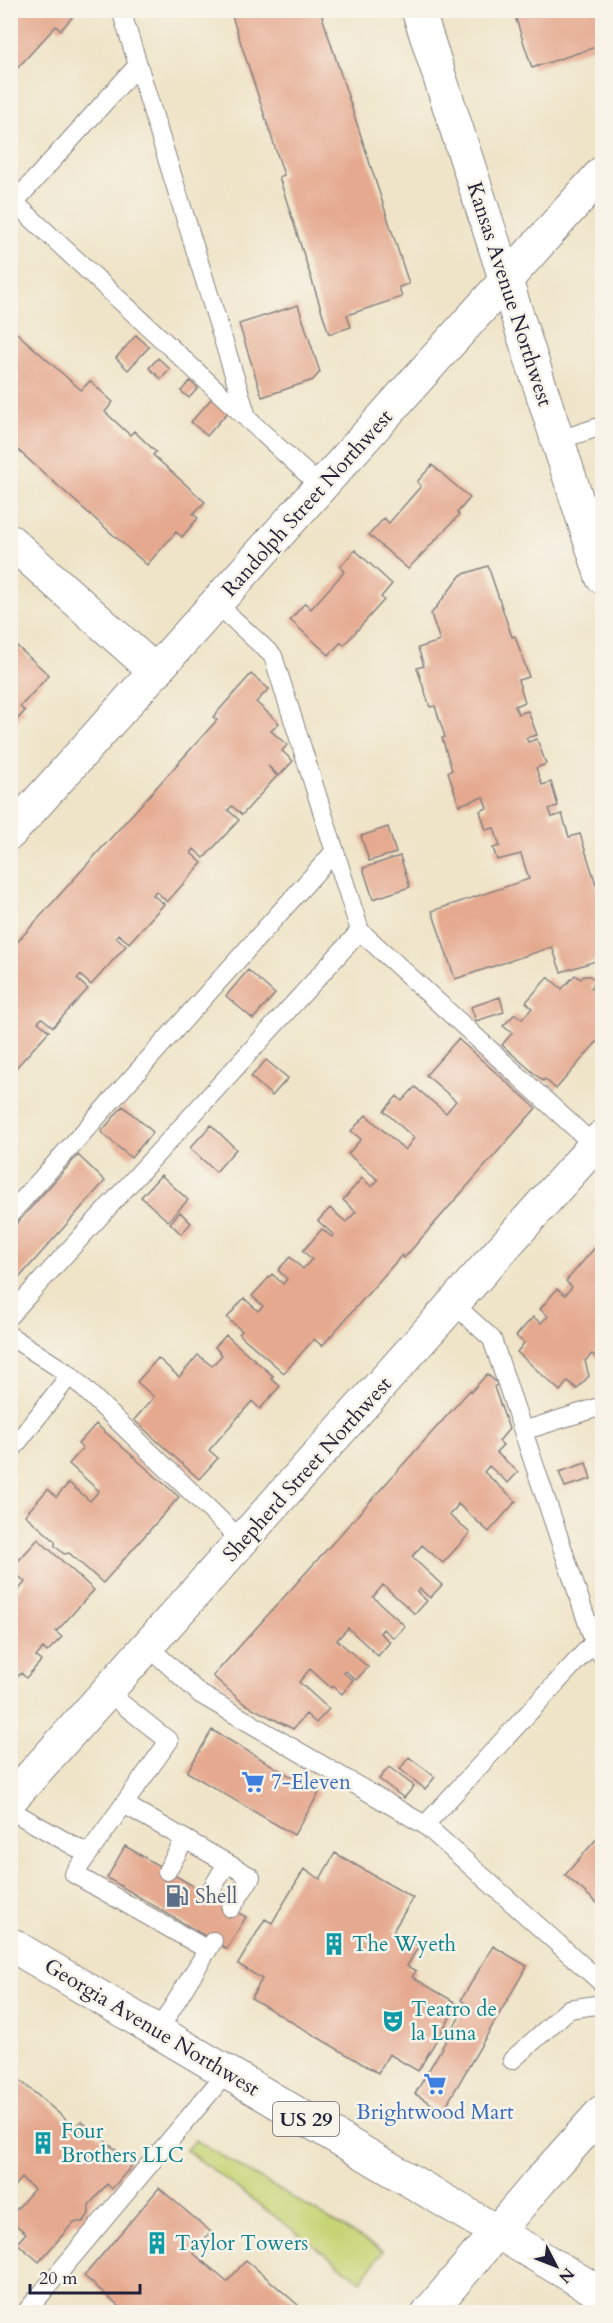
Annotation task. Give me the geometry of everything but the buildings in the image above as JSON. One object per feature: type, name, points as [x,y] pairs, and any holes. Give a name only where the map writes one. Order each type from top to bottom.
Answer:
[{"type":"main road","name":"Kansas Avenue Northwest","points":[[418,10],[603,577]]},
{"type":"main road","name":"Randolph Street Northwest","points":[[10,833],[603,172]]},
{"type":"main road","points":[[10,541],[156,672]]},
{"type":"main road","name":"Shepherd Street Northwest","points":[[10,1800],[599,1141]]},
{"type":"main road","name":"Georgia Avenue Northwest","points":[[10,1944],[603,2294]]},
{"type":"main road","points":[[429,2313],[497,2231],[603,2112]]},
{"type":"lane","points":[[121,10],[248,420]]},
{"type":"lane","points":[[138,65],[12,205],[321,487]]},
{"type":"lane","points":[[559,440],[603,426]]},
{"type":"lane","points":[[217,604],[273,656],[360,931],[599,1141]]},
{"type":"lane","points":[[10,1214],[335,851]]},
{"type":"lane","points":[[10,1315],[360,931]]},
{"type":"lane","points":[[425,1825],[598,1649],[492,1339],[454,1304]]},
{"type":"lane","points":[[10,1335],[70,1375],[242,1541]]},
{"type":"lane","points":[[10,1452],[70,1375]]},
{"type":"lane","points":[[523,1431],[603,1406]]},
{"type":"lane","points":[[148,1646],[200,1694],[425,1825],[603,1983]]},
{"type":"lane","points":[[107,1692],[169,1741],[74,1874],[146,1907],[210,1945],[158,2031]]},
{"type":"lane","points":[[124,1804],[251,1877],[231,1908]]},
{"type":"lane","points":[[10,1810],[88,1854]]},
{"type":"lane","points":[[167,1871],[185,1839]]},
{"type":"lane","points":[[208,1895],[226,1863]]},
{"type":"lane","points":[[513,2060],[569,2009],[603,2004]]},
{"type":"lane","points":[[26,2313],[227,2072]]},
{"type":"green space","points":[[195,2140],[383,2251],[361,2281],[186,2150]]},
{"type":"place","name":"7-Eleven","points":[[253,1782]]},
{"type":"place","name":"Shell","points":[[177,1896]]},
{"type":"place","name":"The Wyeth","points":[[334,1944]]},
{"type":"place","name":"Teatro de la Luna","points":[[393,2021]]},
{"type":"place","name":"Brightwood Mart","points":[[435,2084]]},
{"type":"place","name":"Four Brothers LLC","points":[[43,2143]]},
{"type":"place","name":"Taylor Towers","points":[[157,2243]]}]
